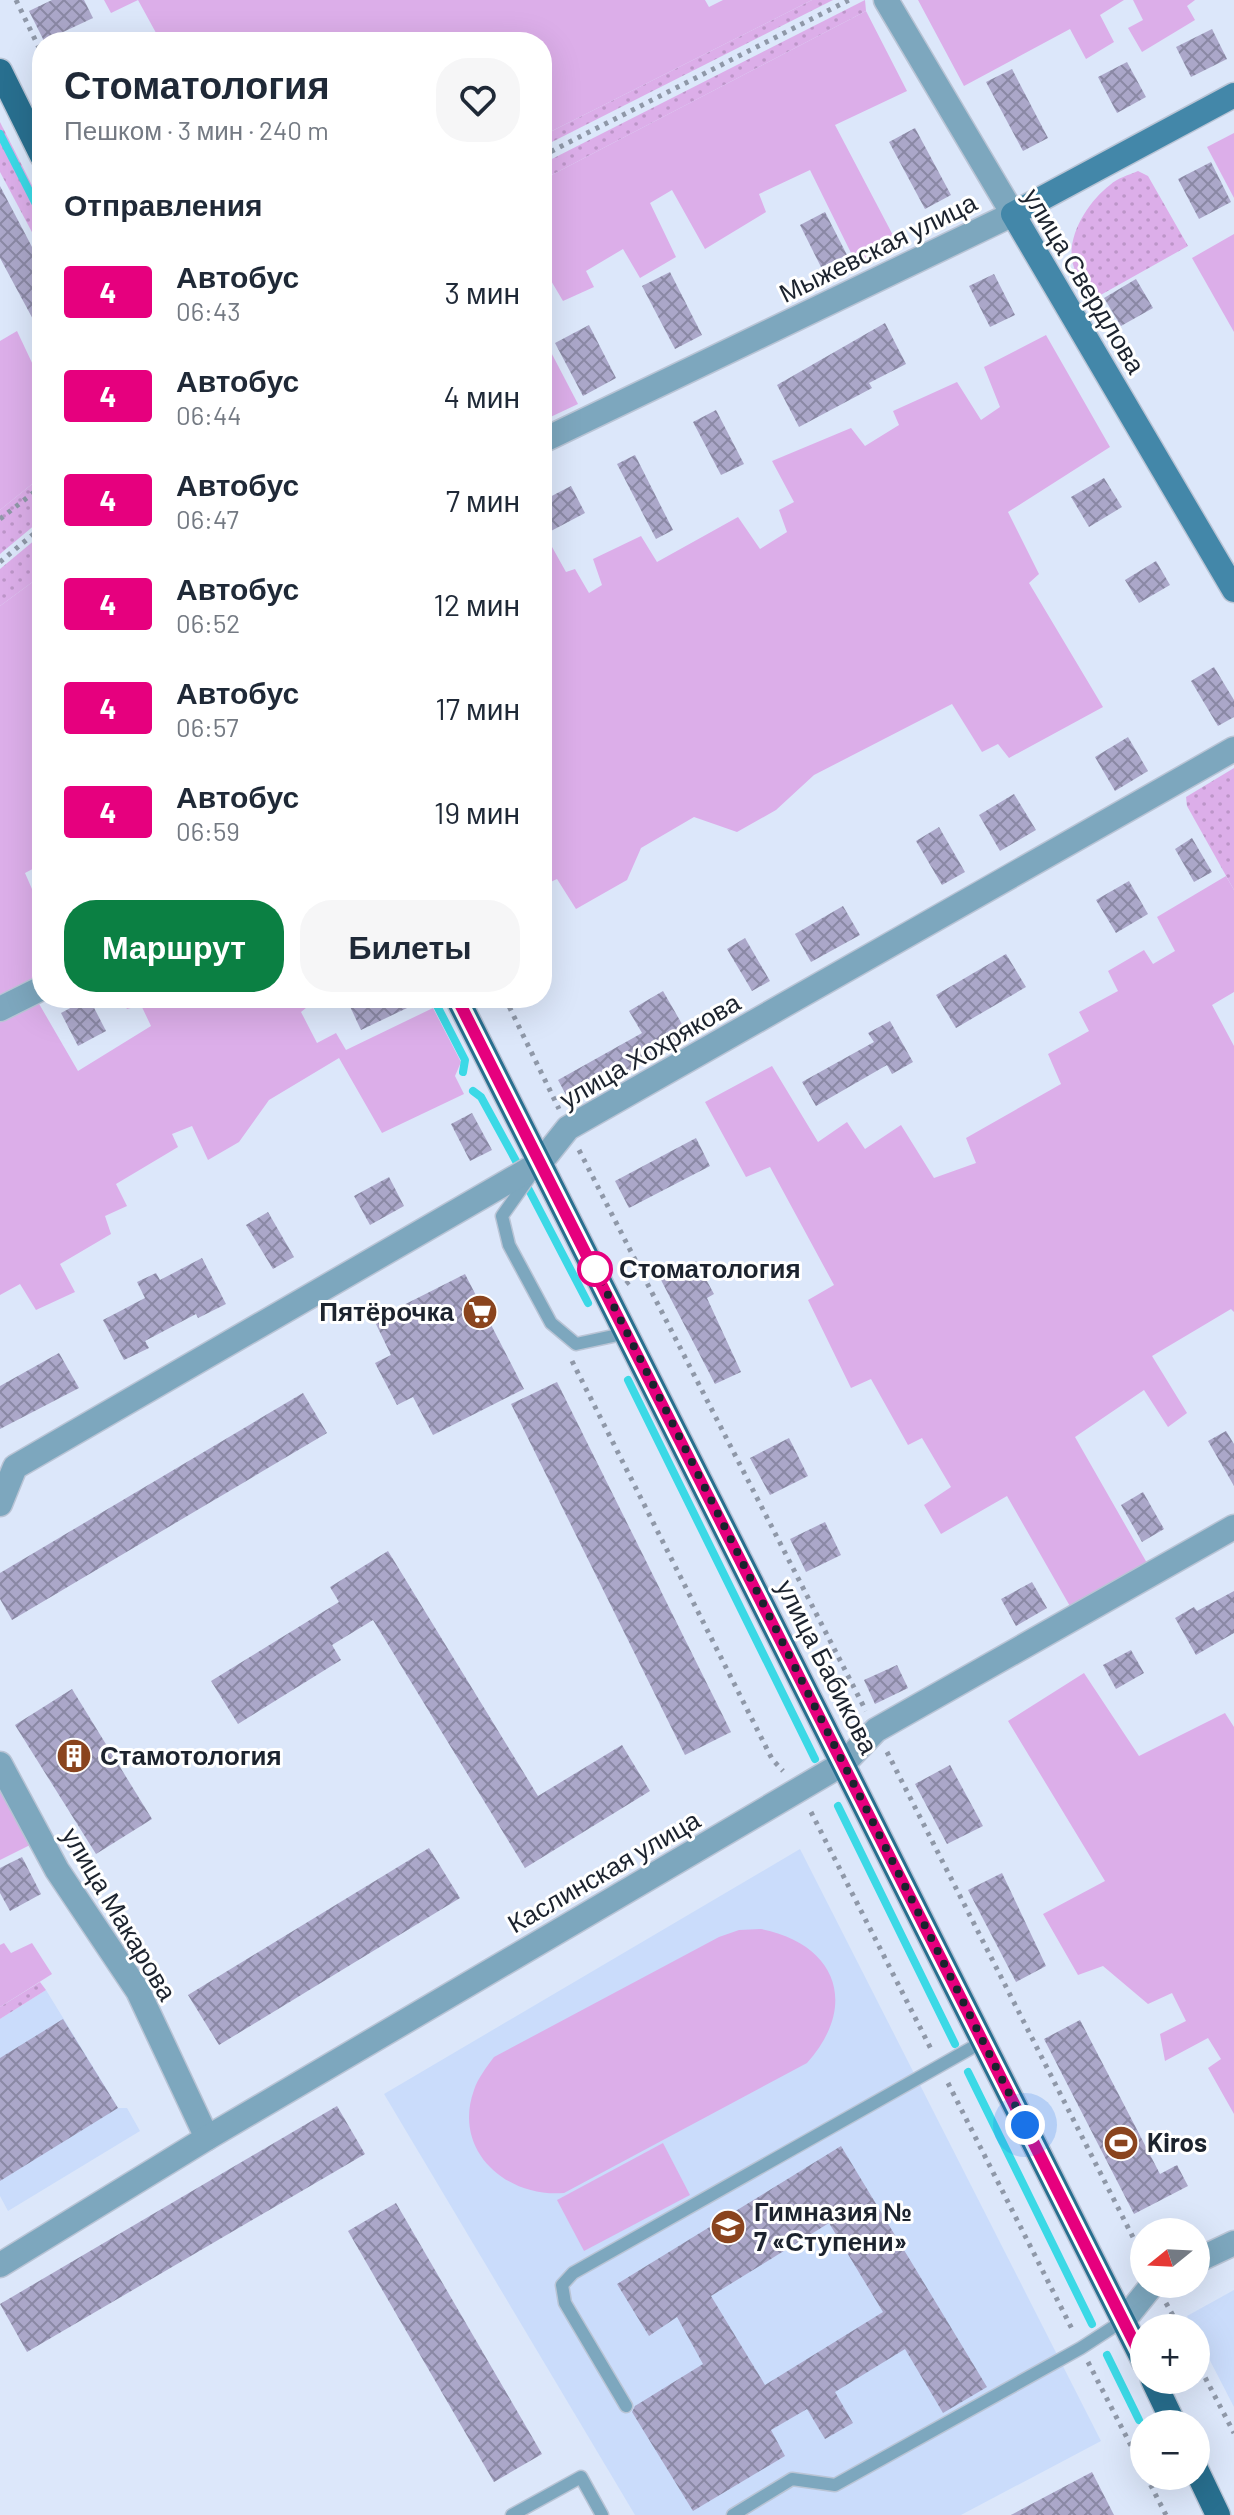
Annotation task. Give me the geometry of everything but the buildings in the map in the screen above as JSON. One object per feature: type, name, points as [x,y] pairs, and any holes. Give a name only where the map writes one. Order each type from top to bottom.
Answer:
[{"type":"main road","points":[[0,71],[32,136]]},
{"type":"main road","name":"улица Бабикова","points":[[462,1008],[629,1333],[1130,2333]]},
{"type":"main road","points":[[1203,2490],[1211,2513]]},
{"type":"street","name":"улица Свердлова","points":[[886,0],[1234,590]]},
{"type":"street","name":"Мыжевская улица","points":[[552,436],[1013,214],[1234,95]]},
{"type":"street","name":"улица Хохрякова","points":[[0,1504],[15,1467],[540,1163],[568,1128],[1234,749]]},
{"type":"street","points":[[0,1009],[32,993]]},
{"type":"street","name":"Каслинская улица","points":[[1,2263],[207,2138],[844,1763],[876,1730],[1234,1527]]},
{"type":"street","name":"улица Макарова","points":[[0,1764],[57,1870],[138,1991],[207,2138]]},
{"type":"street","points":[[1210,2254],[1234,2243]]},
{"type":"street","points":[[1124,2320],[1142,2298]]},
{"type":"lane","points":[[540,1163],[502,1216],[509,1245],[551,1323],[576,1344],[629,1333]]},
{"type":"lane","points":[[626,2406],[565,2303],[562,2285],[573,2273],[982,2042]]},
{"type":"lane","points":[[733,2515],[792,2479],[835,2485],[1081,2348],[1124,2320]]},
{"type":"lane","points":[[512,2515],[581,2477],[602,2515]]},
{"type":"path","points":[[16,0],[32,33]]},
{"type":"path","points":[[552,151],[849,0]]},
{"type":"path","points":[[0,519],[32,494]]},
{"type":"path","points":[[0,562],[32,535]]},
{"type":"path","points":[[510,1008],[1130,2231]]},
{"type":"path","points":[[611,1299],[641,1271]]},
{"type":"path","points":[[576,1344],[571,1364],[772,1759],[799,1789],[1130,2444]]},
{"type":"path","points":[[1210,2387],[1234,2433]]},
{"type":"path","points":[[1153,2490],[1166,2515]]},
{"type":"shaded area","points":[[104,0],[138,0],[111,13]]},
{"type":"shaded area","points":[[138,0],[705,0],[709,7],[723,0],[812,0],[552,131],[552,32],[156,32]]},
{"type":"shaded area","points":[[812,0],[833,0],[552,142],[552,131]]},
{"type":"shaded area","points":[[865,0],[866,11],[552,175],[552,159]]},
{"type":"shaded area","points":[[918,0],[1124,0],[1100,15],[1114,42],[1086,59],[1070,29],[964,86]]},
{"type":"shaded area","points":[[1133,0],[1195,0],[1187,6],[1195,20],[1142,52],[1128,28],[1143,20]]},
{"type":"shaded area","points":[[866,11],[907,91],[835,125],[896,241],[856,263],[810,170],[759,194],[766,212],[705,249],[672,190],[650,203],[676,257],[640,278],[623,249],[586,271],[594,287],[563,301],[552,282],[552,175]]},
{"type":"shaded area","points":[[0,122],[32,185],[32,232],[0,172]]},
{"type":"shaded area","points":[[1234,133],[1234,198],[1207,147]]},
{"type":"shaded area","points":[[1138,171],[1148,176],[1188,246],[1097,297],[1083,285],[1073,263],[1072,250],[1078,225],[1101,193],[1116,180]]},
{"type":"shaded area","points":[[1234,234],[1234,332],[1192,258]]},
{"type":"shaded area","points":[[17,331],[32,363],[32,484],[0,510],[0,341]]},
{"type":"shaded area","points":[[1046,335],[1110,447],[1008,512],[1039,574],[1029,583],[1103,707],[1009,758],[998,744],[982,752],[952,704],[814,775],[776,810],[737,832],[694,817],[641,848],[627,880],[576,909],[557,879],[552,881],[552,547],[566,572],[575,569],[589,593],[602,585],[593,559],[641,536],[657,562],[738,517],[760,549],[787,532],[779,510],[794,502],[772,461],[851,428],[865,446],[899,425],[893,411],[957,382],[981,420],[1000,407],[984,367]]},
{"type":"shaded area","points":[[552,354],[578,404],[552,416]]},
{"type":"shaded area","points":[[32,484],[32,527],[0,554],[0,510]]},
{"type":"shaded area","points":[[32,542],[32,582],[0,606],[0,569]]},
{"type":"shaded area","points":[[32,582],[32,869],[25,873],[32,889],[32,983],[0,998],[0,606]]},
{"type":"shaded area","points":[[1234,768],[1234,890],[1187,806],[1186,797]]},
{"type":"shaded area","points":[[1226,876],[1234,890],[1234,992],[1212,1005],[1234,1046],[1234,1312],[1231,1309],[1152,1356],[1187,1413],[1168,1427],[1144,1390],[1075,1437],[1147,1563],[1071,1608],[1007,1496],[941,1534],[924,1505],[951,1487],[922,1438],[908,1445],[871,1379],[851,1388],[808,1300],[834,1285],[770,1167],[746,1177],[705,1102],[772,1066],[818,1142],[847,1122],[865,1149],[901,1125],[934,1178],[976,1163],[966,1138],[1061,1084],[1048,1054],[1089,1031],[1079,1012],[1118,991],[1108,971],[1144,950],[1153,964],[1175,951],[1157,917]]},
{"type":"shaded area","points":[[32,1005],[32,1008],[41,1008],[78,1071],[151,1026],[142,1008],[306,1008],[301,1012],[317,1043],[336,1033],[346,1050],[433,1008],[461,1062],[455,1076],[464,1094],[382,1133],[339,1058],[269,1100],[239,1142],[208,1160],[192,1126],[172,1134],[178,1147],[116,1184],[127,1206],[105,1216],[111,1234],[60,1264],[75,1292],[36,1310],[20,1284],[0,1295],[0,1020]]},
{"type":"shaded area","points":[[1084,1673],[1139,1756],[1225,1713],[1234,1727],[1234,2114],[1208,2068],[1221,2059],[1208,2038],[1165,2061],[1160,2034],[1186,2021],[1172,1993],[1148,2004],[1103,1966],[1078,1975],[1043,1914],[1105,1881],[1008,1721]]},
{"type":"shaded area","points":[[0,1783],[32,1844],[0,1860]]},
{"type":"shaded area","name":"Гимназия № 7 «Ступени»","points":[[800,1849],[1101,2441],[961,2515],[635,2515],[384,2094]]},
{"type":"shaded area","points":[[761,1929],[808,1948],[823,1963],[832,1980],[835,1999],[832,2020],[823,2041],[807,2063],[564,2193],[543,2193],[523,2188],[489,2166],[478,2151],[471,2133],[469,2112],[476,2086],[494,2057],[719,1937],[739,1930]]},
{"type":"shaded area","points":[[4,1943],[11,1953],[32,1943],[52,1974],[0,2007],[0,1945]]},
{"type":"shaded area","points":[[40,1982],[46,1990],[0,2019],[0,2007]]},
{"type":"shaded area","points":[[46,1990],[118,2108],[127,2108],[140,2131],[8,2211],[0,2196],[0,2019]]},
{"type":"shaded area","points":[[663,2143],[690,2195],[584,2251],[557,2200]]},
{"type":"shaded area","points":[[1234,2290],[1234,2407],[1210,2361],[1210,2314],[1191,2314]]},
{"type":"waterway","points":[[0,134],[32,196]]},
{"type":"waterway","points":[[438,1008],[465,1060],[463,1072]]},
{"type":"waterway","points":[[473,1091],[481,1097],[516,1161]]},
{"type":"waterway","points":[[528,1188],[588,1303]]},
{"type":"waterway","points":[[628,1380],[815,1759]]},
{"type":"waterway","points":[[838,1806],[955,2044]]},
{"type":"waterway","points":[[968,2072],[1092,2324]]},
{"type":"waterway","points":[[1107,2355],[1134,2410]]},
{"type":"bus line","name":"4","points":[[462,1008],[629,1333],[1130,2333]]},
{"type":"place","name":"Стоматология","points":[[595,1269]]},
{"type":"place","name":"Пятёрочка","points":[[480,1312]]},
{"type":"place","name":"Стамотология","points":[[74,1756]]},
{"type":"place","name":"Kiros","points":[[1121,2143]]},
{"type":"place","name":"Гимназия № 7 «Ступени»","points":[[728,2227]]},
{"type":"route","points":[[595,1269],[1025,2125]]}]
